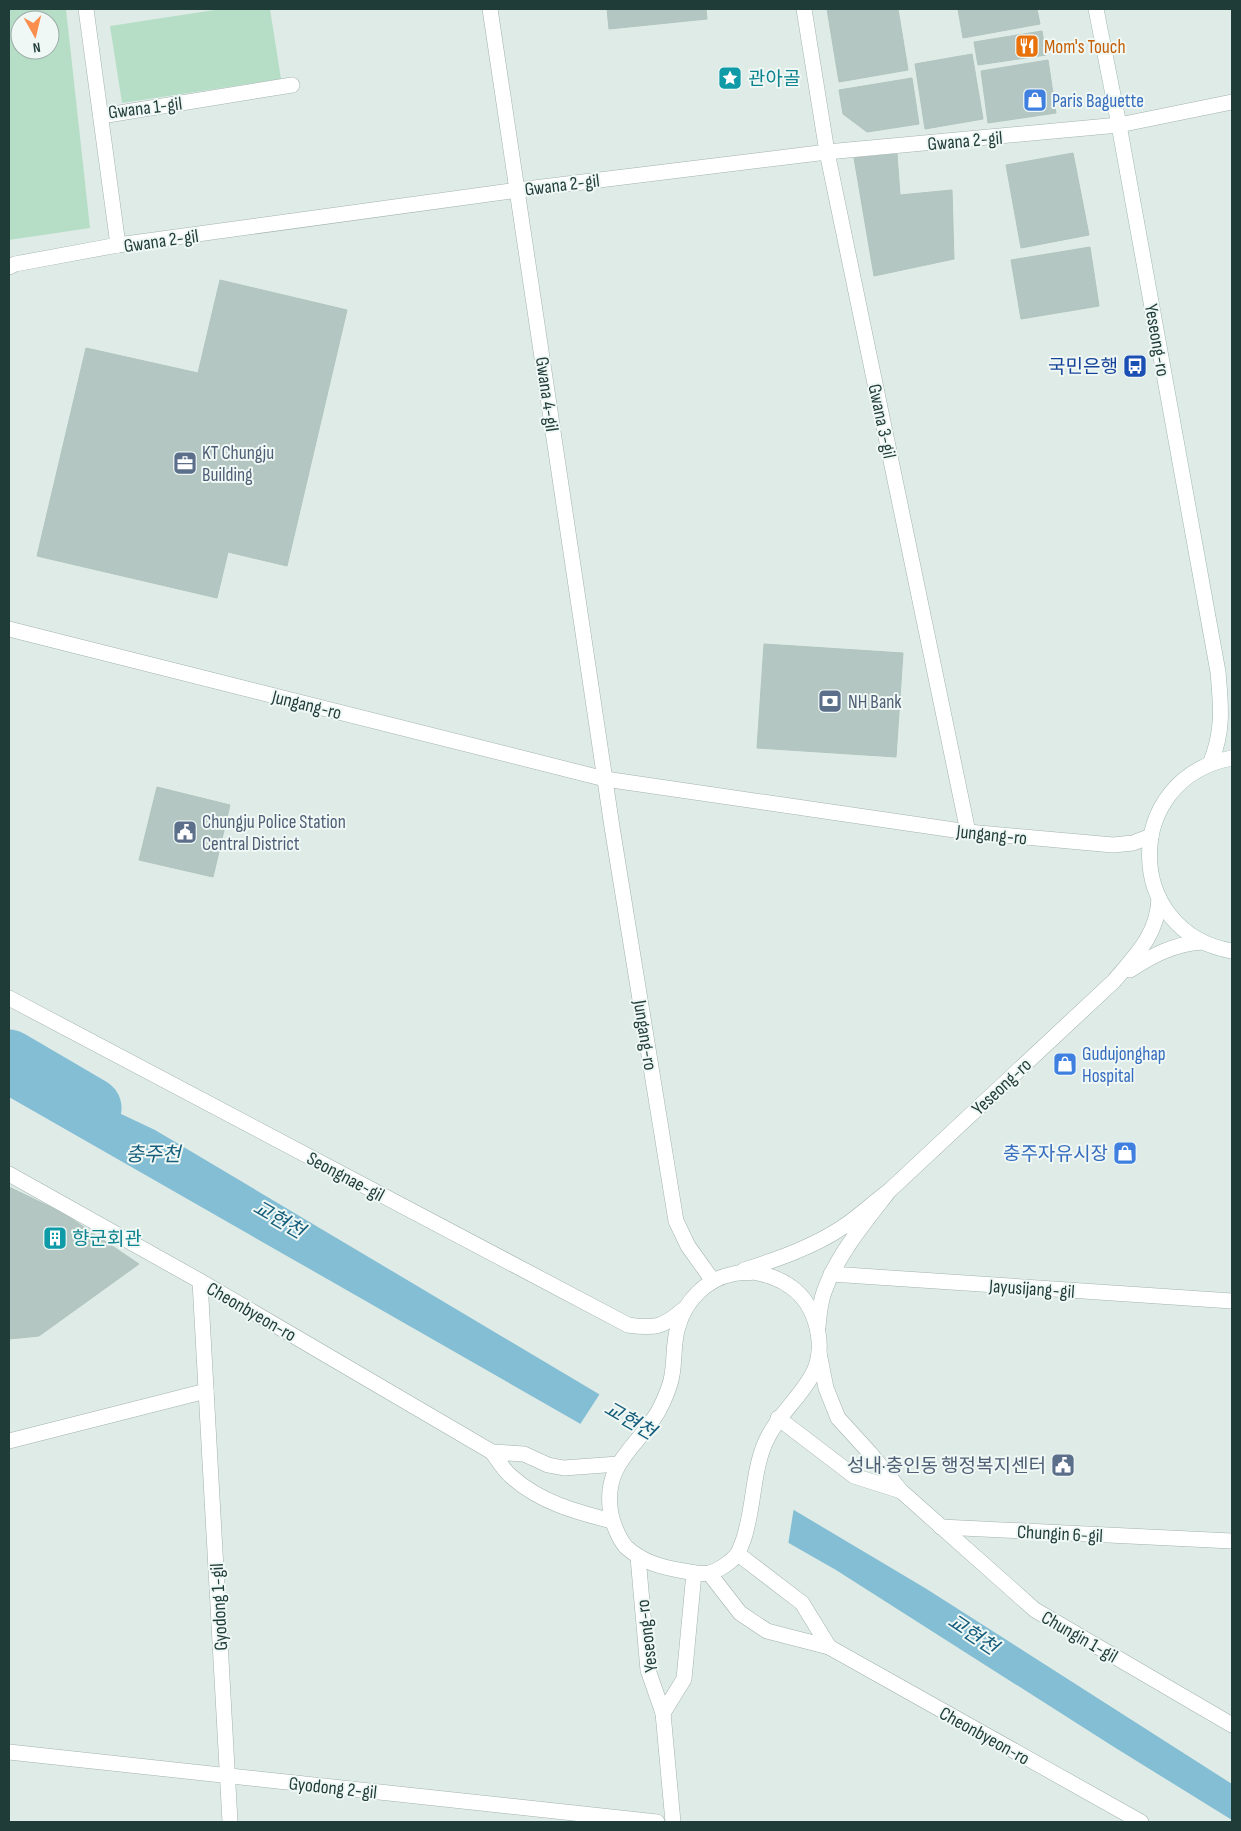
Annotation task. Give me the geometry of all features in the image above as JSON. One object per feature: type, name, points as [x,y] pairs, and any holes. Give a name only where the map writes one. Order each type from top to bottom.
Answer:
[{"type":"street","name":"Gwana 1-gil","points":[[86,9],[101,116],[292,85]]},
{"type":"street","name":"Gwana 4-gil","points":[[490,9],[606,779]]},
{"type":"street","name":"Gwana 3-gil","points":[[804,9],[827,152],[968,832]]},
{"type":"street","name":"Yeseong-ro","points":[[1096,9],[1119,125],[1218,672],[1222,721],[1210,764]]},
{"type":"street","name":"Gwana 2-gil","points":[[9,267],[15,264],[118,245],[518,190],[827,152],[1119,125],[1232,102]]},
{"type":"street","points":[[101,116],[118,245]]},
{"type":"street","name":"Jungang-ro","points":[[9,629],[606,779],[968,832],[1113,845],[1133,843],[1151,836]]},
{"type":"street","name":"Yeseong-ro","points":[[1218,672],[1232,715]]},
{"type":"street","points":[[1232,758],[1210,764],[1189,776],[1171,792],[1158,812],[1151,836],[1149,862],[1152,880],[1159,898],[1167,912],[1178,924],[1202,942],[1232,951]]},
{"type":"street","name":"Jungang-ro","points":[[606,779],[676,1221],[688,1246],[713,1281]]},
{"type":"street","name":"Jungang-ro","points":[[1113,845],[1135,852],[1149,862]]},
{"type":"street","name":"Yeseong-ro","points":[[684,1309],[696,1294],[713,1281],[808,1246],[842,1227],[889,1191],[1114,981],[1137,954],[1153,929],[1157,918],[1159,898]]},
{"type":"street","name":"Yeseong-ro","points":[[1114,981],[1158,953],[1179,945],[1202,942]]},
{"type":"street","name":"Seongnae-gil","points":[[9,998],[628,1325],[649,1328],[669,1322],[684,1309]]},
{"type":"street","name":"Cheonbyeon-ro","points":[[9,1174],[200,1281],[492,1452],[510,1476],[536,1494],[572,1511],[612,1521]]},
{"type":"street","name":"Yeseong-ro","points":[[818,1328],[823,1294],[831,1274],[856,1234],[889,1191]]},
{"type":"street","points":[[732,1274],[753,1272],[774,1277],[792,1287],[808,1306],[818,1328],[819,1353],[826,1388],[838,1418],[870,1453],[901,1492],[941,1527]]},
{"type":"street","name":"Jayusijang-gil","points":[[831,1274],[1232,1301]]},
{"type":"street","name":"Gyodong 1-gil","points":[[200,1281],[230,1822]]},
{"type":"street","points":[[684,1309],[677,1328],[672,1377],[663,1403],[618,1464],[610,1482],[608,1501],[612,1521],[624,1544],[638,1557],[662,1568],[702,1573],[724,1565],[738,1554],[748,1527],[756,1474],[765,1444],[775,1425],[812,1376],[819,1353]]},
{"type":"street","points":[[9,1441],[206,1391]]},
{"type":"street","points":[[775,1425],[854,1476],[901,1492]]},
{"type":"street","name":"Cheonbyeon-ro","points":[[492,1452],[524,1454],[548,1465],[564,1468],[618,1464]]},
{"type":"street","name":"Chungin 6-gil","points":[[941,1527],[1232,1541]]},
{"type":"street","name":"Chungin 1-gil","points":[[941,1527],[1035,1610],[1232,1725]]},
{"type":"street","name":"Cheonbyeon-ro","points":[[738,1554],[802,1603],[829,1647]]},
{"type":"street","name":"Yeseong-ro","points":[[638,1557],[648,1670],[663,1713],[673,1822]]},
{"type":"street","name":"Yeseong-ro","points":[[663,1713],[684,1679],[691,1592],[702,1573]]},
{"type":"street","name":"Cheonbyeon-ro","points":[[702,1573],[740,1613],[767,1631],[829,1647],[1140,1822]]},
{"type":"street","name":"Gyodong 2-gil","points":[[9,1752],[657,1822]]},
{"type":"green space","points":[[9,9],[66,9],[90,228],[9,240]]},
{"type":"green space","points":[[221,9],[270,9],[281,79],[122,103],[110,26]]},
{"type":"water","name":"충주천","points":[[9,1061],[155,1130],[925,1588],[1232,1784],[1232,1820],[836,1570],[9,1097]]},
{"type":"pier","points":[[601,1392],[794,1507],[788,1545],[579,1426]]},
{"type":"building","points":[[607,9],[706,9],[707,19],[609,29]]},
{"type":"building","points":[[827,9],[898,9],[908,70],[839,82]]},
{"type":"building","points":[[958,9],[1037,9],[1040,24],[963,38]]},
{"type":"building","points":[[1042,31],[1046,55],[978,65],[974,42]]},
{"type":"building","points":[[972,54],[983,119],[925,129],[915,64]]},
{"type":"building","points":[[1048,60],[1056,113],[988,123],[981,71]]},
{"type":"building","points":[[912,78],[919,124],[867,132],[843,114],[839,90]]},
{"type":"building","points":[[1073,153],[1089,235],[1021,248],[1006,165]]},
{"type":"building","points":[[897,154],[900,195],[952,190],[954,259],[874,276],[854,158]]},
{"type":"building","points":[[1090,247],[1099,306],[1021,319],[1011,260]]},
{"type":"building","name":"KT Chungju Building","points":[[220,280],[347,310],[287,566],[228,552],[217,598],[37,556],[86,348],[198,373]]},
{"type":"building","name":"NH Bank","points":[[764,644],[903,653],[896,757],[757,748]]},
{"type":"building","name":"Chungju Police Station Central District","points":[[157,787],[230,805],[213,877],[139,860]]},
{"type":"building","name":"향군회관","points":[[9,1187],[63,1213],[139,1264],[39,1336],[9,1339]]},
{"type":"waterway","name":"교현천","points":[[9,1060],[91,1108]]},
{"type":"place","name":"Mom's Touch","points":[[1027,46]]},
{"type":"place","name":"관아골","points":[[730,78]]},
{"type":"place","name":"Paris Baguette","points":[[1035,100]]},
{"type":"place","name":"국민은행","points":[[1135,366]]},
{"type":"place","name":"KT Chungju Building","points":[[185,463]]},
{"type":"place","name":"NH Bank","points":[[830,701]]},
{"type":"place","name":"Chungju Police Station Central District","points":[[185,832]]},
{"type":"place","name":"Gudujonghap Hospital","points":[[1065,1064]]},
{"type":"place","name":"충주자유시장","points":[[1125,1153]]},
{"type":"place","name":"향군회관","points":[[55,1238]]},
{"type":"place","name":"성내·충인동 행정복지센터","points":[[1063,1465]]}]
